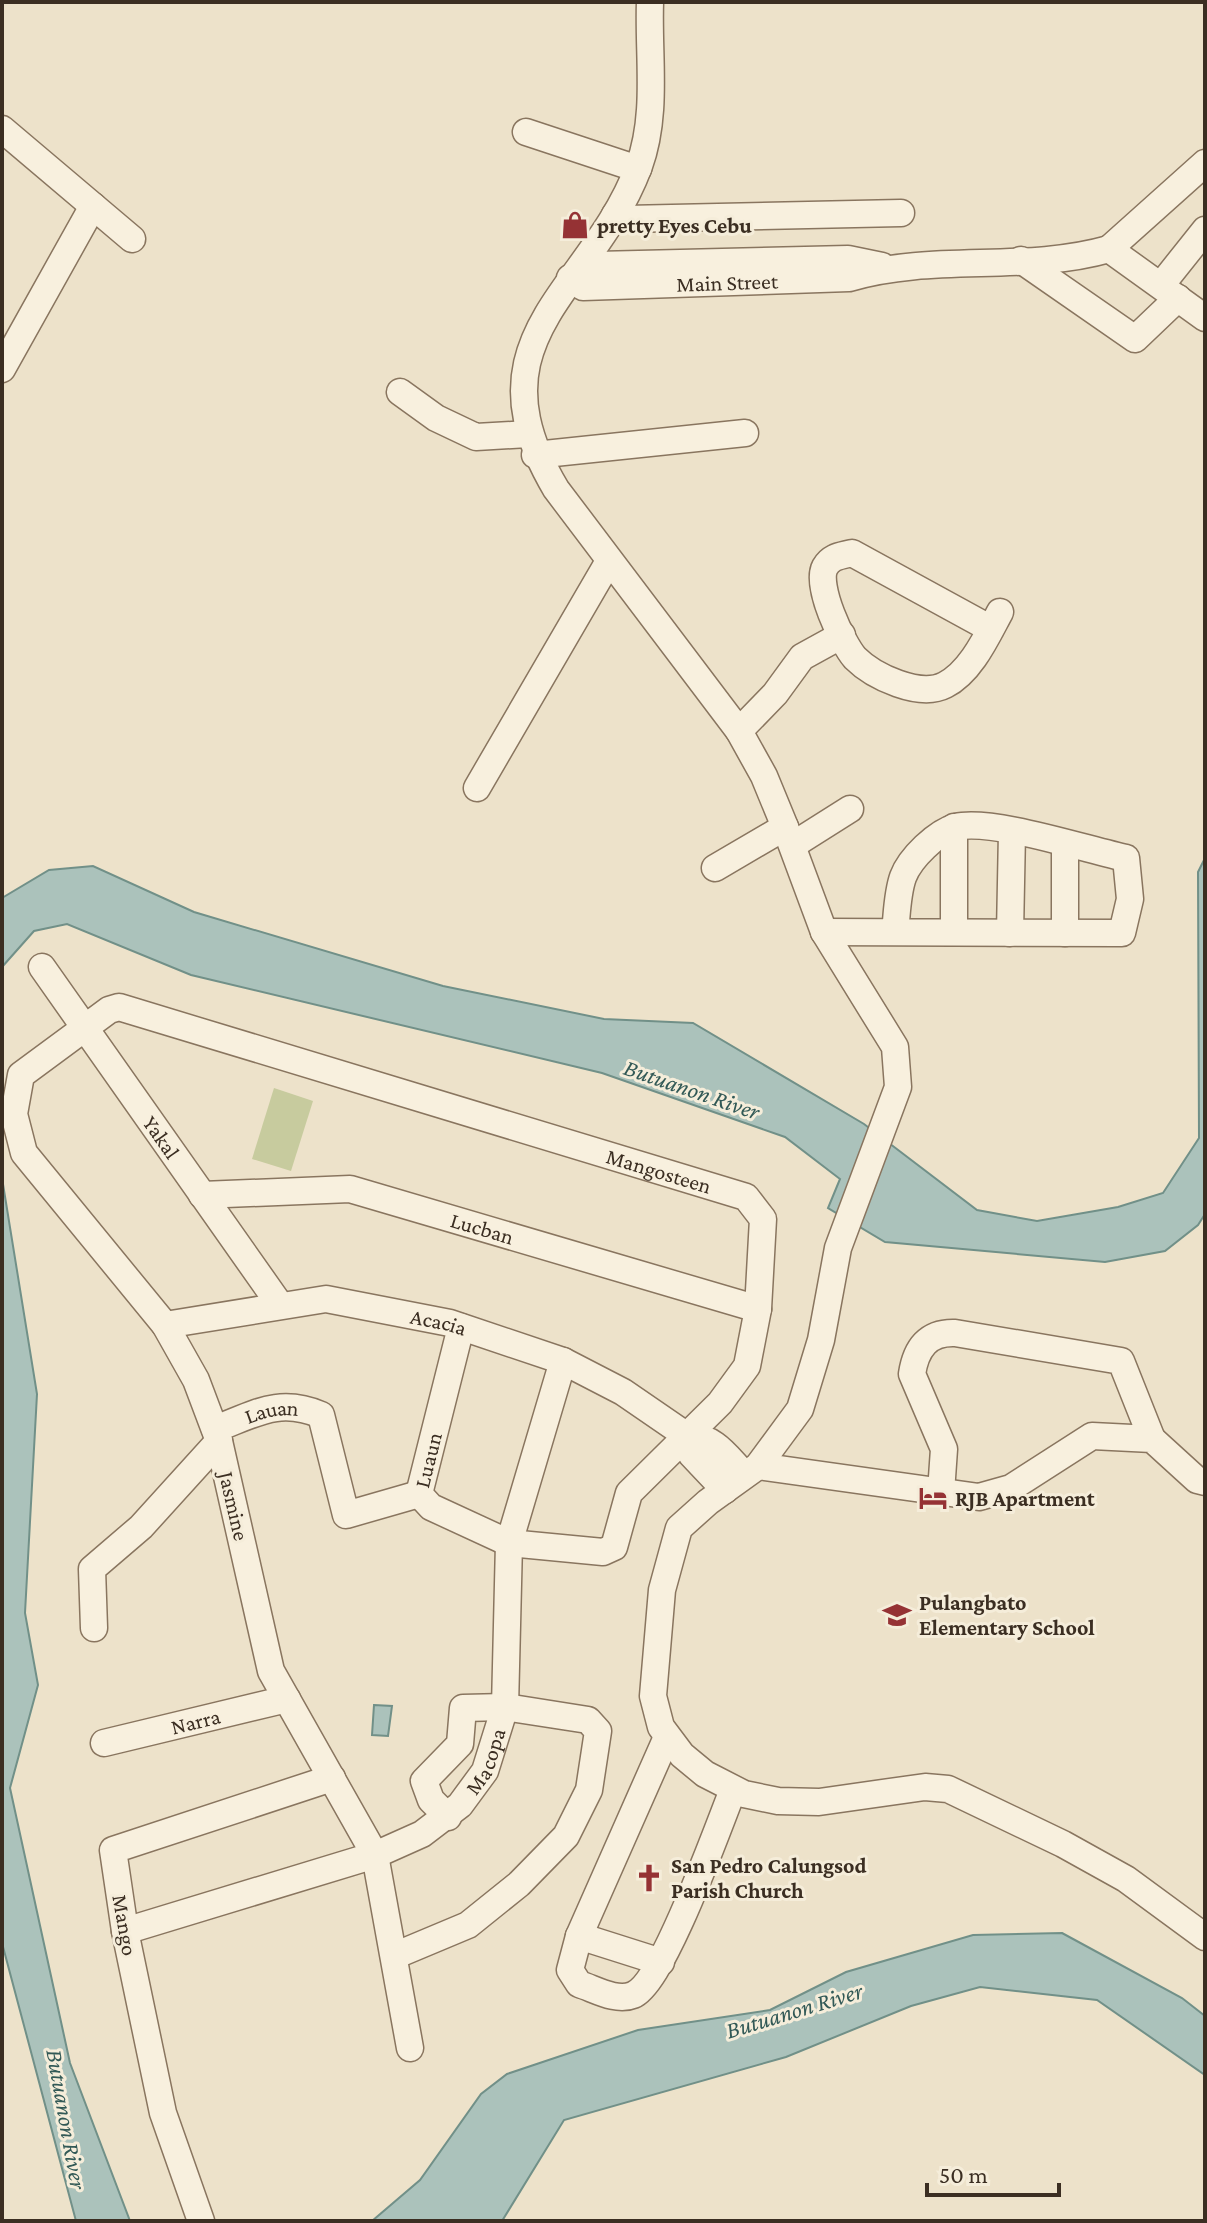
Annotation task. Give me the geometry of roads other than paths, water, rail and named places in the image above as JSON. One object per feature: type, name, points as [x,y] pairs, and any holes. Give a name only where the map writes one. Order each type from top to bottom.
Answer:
[{"type":"street","points":[[650,2],[651,104],[646,144],[638,169],[615,215],[545,313],[533,337],[526,386],[532,444],[609,561],[739,731],[789,836],[824,932],[895,1047],[898,1087],[838,1248],[821,1340],[800,1409],[742,1477],[679,1528],[667,1565],[653,1696],[667,1737],[705,1774],[733,1790],[778,1801],[819,1802],[925,1787],[948,1789],[1063,1844],[1126,1879],[1205,1937]]},
{"type":"street","points":[[2,129],[132,239]]},
{"type":"street","points":[[526,132],[638,169]]},
{"type":"street","points":[[1205,163],[1109,249],[1205,318]]},
{"type":"street","points":[[2,369],[93,206]]},
{"type":"street","points":[[615,215],[626,219],[901,213]]},
{"type":"street","points":[[1021,260],[1135,339],[1170,291],[1205,230]]},
{"type":"street","name":"Main Street","points":[[578,268],[583,287],[728,283],[849,278],[886,267],[1090,255],[1109,249]]},
{"type":"street","points":[[400,392],[436,418],[476,437],[532,444],[745,433]]},
{"type":"street","points":[[852,553],[995,620],[966,668],[947,685],[927,692],[901,684],[866,666],[854,656],[842,635],[822,585],[827,563],[833,558],[852,553]]},
{"type":"street","points":[[477,788],[609,561]]},
{"type":"street","points":[[739,731],[775,694],[802,657],[842,635]]},
{"type":"street","points":[[715,868],[850,809]]},
{"type":"street","points":[[824,932],[1122,933],[1130,899],[1126,858],[1012,832],[975,826],[954,827],[924,849],[906,870],[895,932]]},
{"type":"street","points":[[954,827],[954,932]]},
{"type":"street","points":[[1010,933],[1012,832]]},
{"type":"street","points":[[1065,844],[1065,933]]},
{"type":"street","name":"Yakal","points":[[42,967],[280,1305]]},
{"type":"street","name":"Mangosteen","points":[[86,1030],[109,1010],[119,1007],[746,1197],[763,1219],[758,1309],[747,1366],[720,1403],[629,1493],[614,1547],[603,1552],[509,1543]]},
{"type":"street","name":"Jasmine","points":[[86,1030],[21,1075],[14,1114],[24,1153],[165,1325],[196,1380],[217,1435],[271,1671],[375,1855],[410,2048]]},
{"type":"street","name":"Lucban","points":[[202,1195],[350,1189],[758,1309]]},
{"type":"street","name":"Acacia","points":[[165,1325],[326,1299],[461,1327],[563,1361],[623,1392],[688,1437]]},
{"type":"street","name":"Luaun","points":[[461,1327],[419,1494],[431,1507],[509,1543]]},
{"type":"street","points":[[941,1492],[944,1449],[912,1374],[926,1340],[936,1334],[955,1333],[1121,1361],[1152,1439],[1197,1480],[1205,1482]]},
{"type":"street","name":"Macopa","points":[[125,1931],[375,1855],[422,1834],[448,1817],[485,1771],[505,1707],[509,1543],[563,1361]]},
{"type":"street","name":"Lauan","points":[[217,1435],[269,1409],[299,1405],[321,1415],[346,1515],[419,1494]]},
{"type":"street","points":[[94,1628],[92,1569],[141,1527],[217,1435]]},
{"type":"street","points":[[688,1437],[691,1454],[742,1477],[979,1497],[1011,1488],[1092,1436],[1152,1439]]},
{"type":"street","name":"Narra","points":[[104,1743],[287,1699]]},
{"type":"street","points":[[394,1956],[468,1925],[495,1905],[566,1836],[589,1790],[598,1731],[594,1724],[588,1720],[505,1707],[463,1708],[460,1744],[424,1781],[431,1800],[448,1817]]},
{"type":"street","points":[[667,1737],[579,1936],[571,1959],[573,1978],[579,1984],[622,1998],[642,1991],[661,1962],[733,1790]]},
{"type":"street","points":[[460,1744],[490,1757]]},
{"type":"street","name":"Mango","points":[[201,2221],[163,2113],[125,1931],[113,1850],[332,1778]]},
{"type":"street","points":[[579,1936],[661,1962]]},
{"type":"water","name":"Butuanon River","points":[[1205,858],[1205,1214],[1198,1225],[1165,1251],[1105,1262],[885,1242],[828,1208],[840,1179],[785,1137],[602,1073],[191,975],[67,924],[34,931],[2,967],[2,898],[49,870],[93,866],[194,912],[443,986],[604,1019],[693,1023],[864,1124],[977,1210],[1037,1221],[1118,1207],[1163,1193],[1199,1138],[1198,872]]},
{"type":"water","name":"Butuanon River","points":[[2,1178],[37,1394],[25,1613],[38,1685],[10,1788],[70,2063],[130,2221],[76,2221],[2,1943]]},
{"type":"water","points":[[374,1705],[392,1706],[388,1736],[372,1735]]},
{"type":"water","name":"Butuanon River","points":[[1062,1933],[1182,1998],[1205,2016],[1205,2075],[1097,2000],[980,1987],[911,2006],[786,2057],[564,2120],[502,2221],[372,2221],[420,2180],[481,2094],[507,2074],[638,2030],[770,2010],[846,1972],[973,1935]]},
{"type":"place","name":"pretty Eyes Cebu","points":[[575,225]]},
{"type":"place","name":"RJB Apartment","points":[[933,1498]]},
{"type":"place","name":"Pulangbato Elementary School","points":[[897,1615]]},
{"type":"place","name":"San Pedro Calungsod Parish Church","points":[[649,1878]]}]
